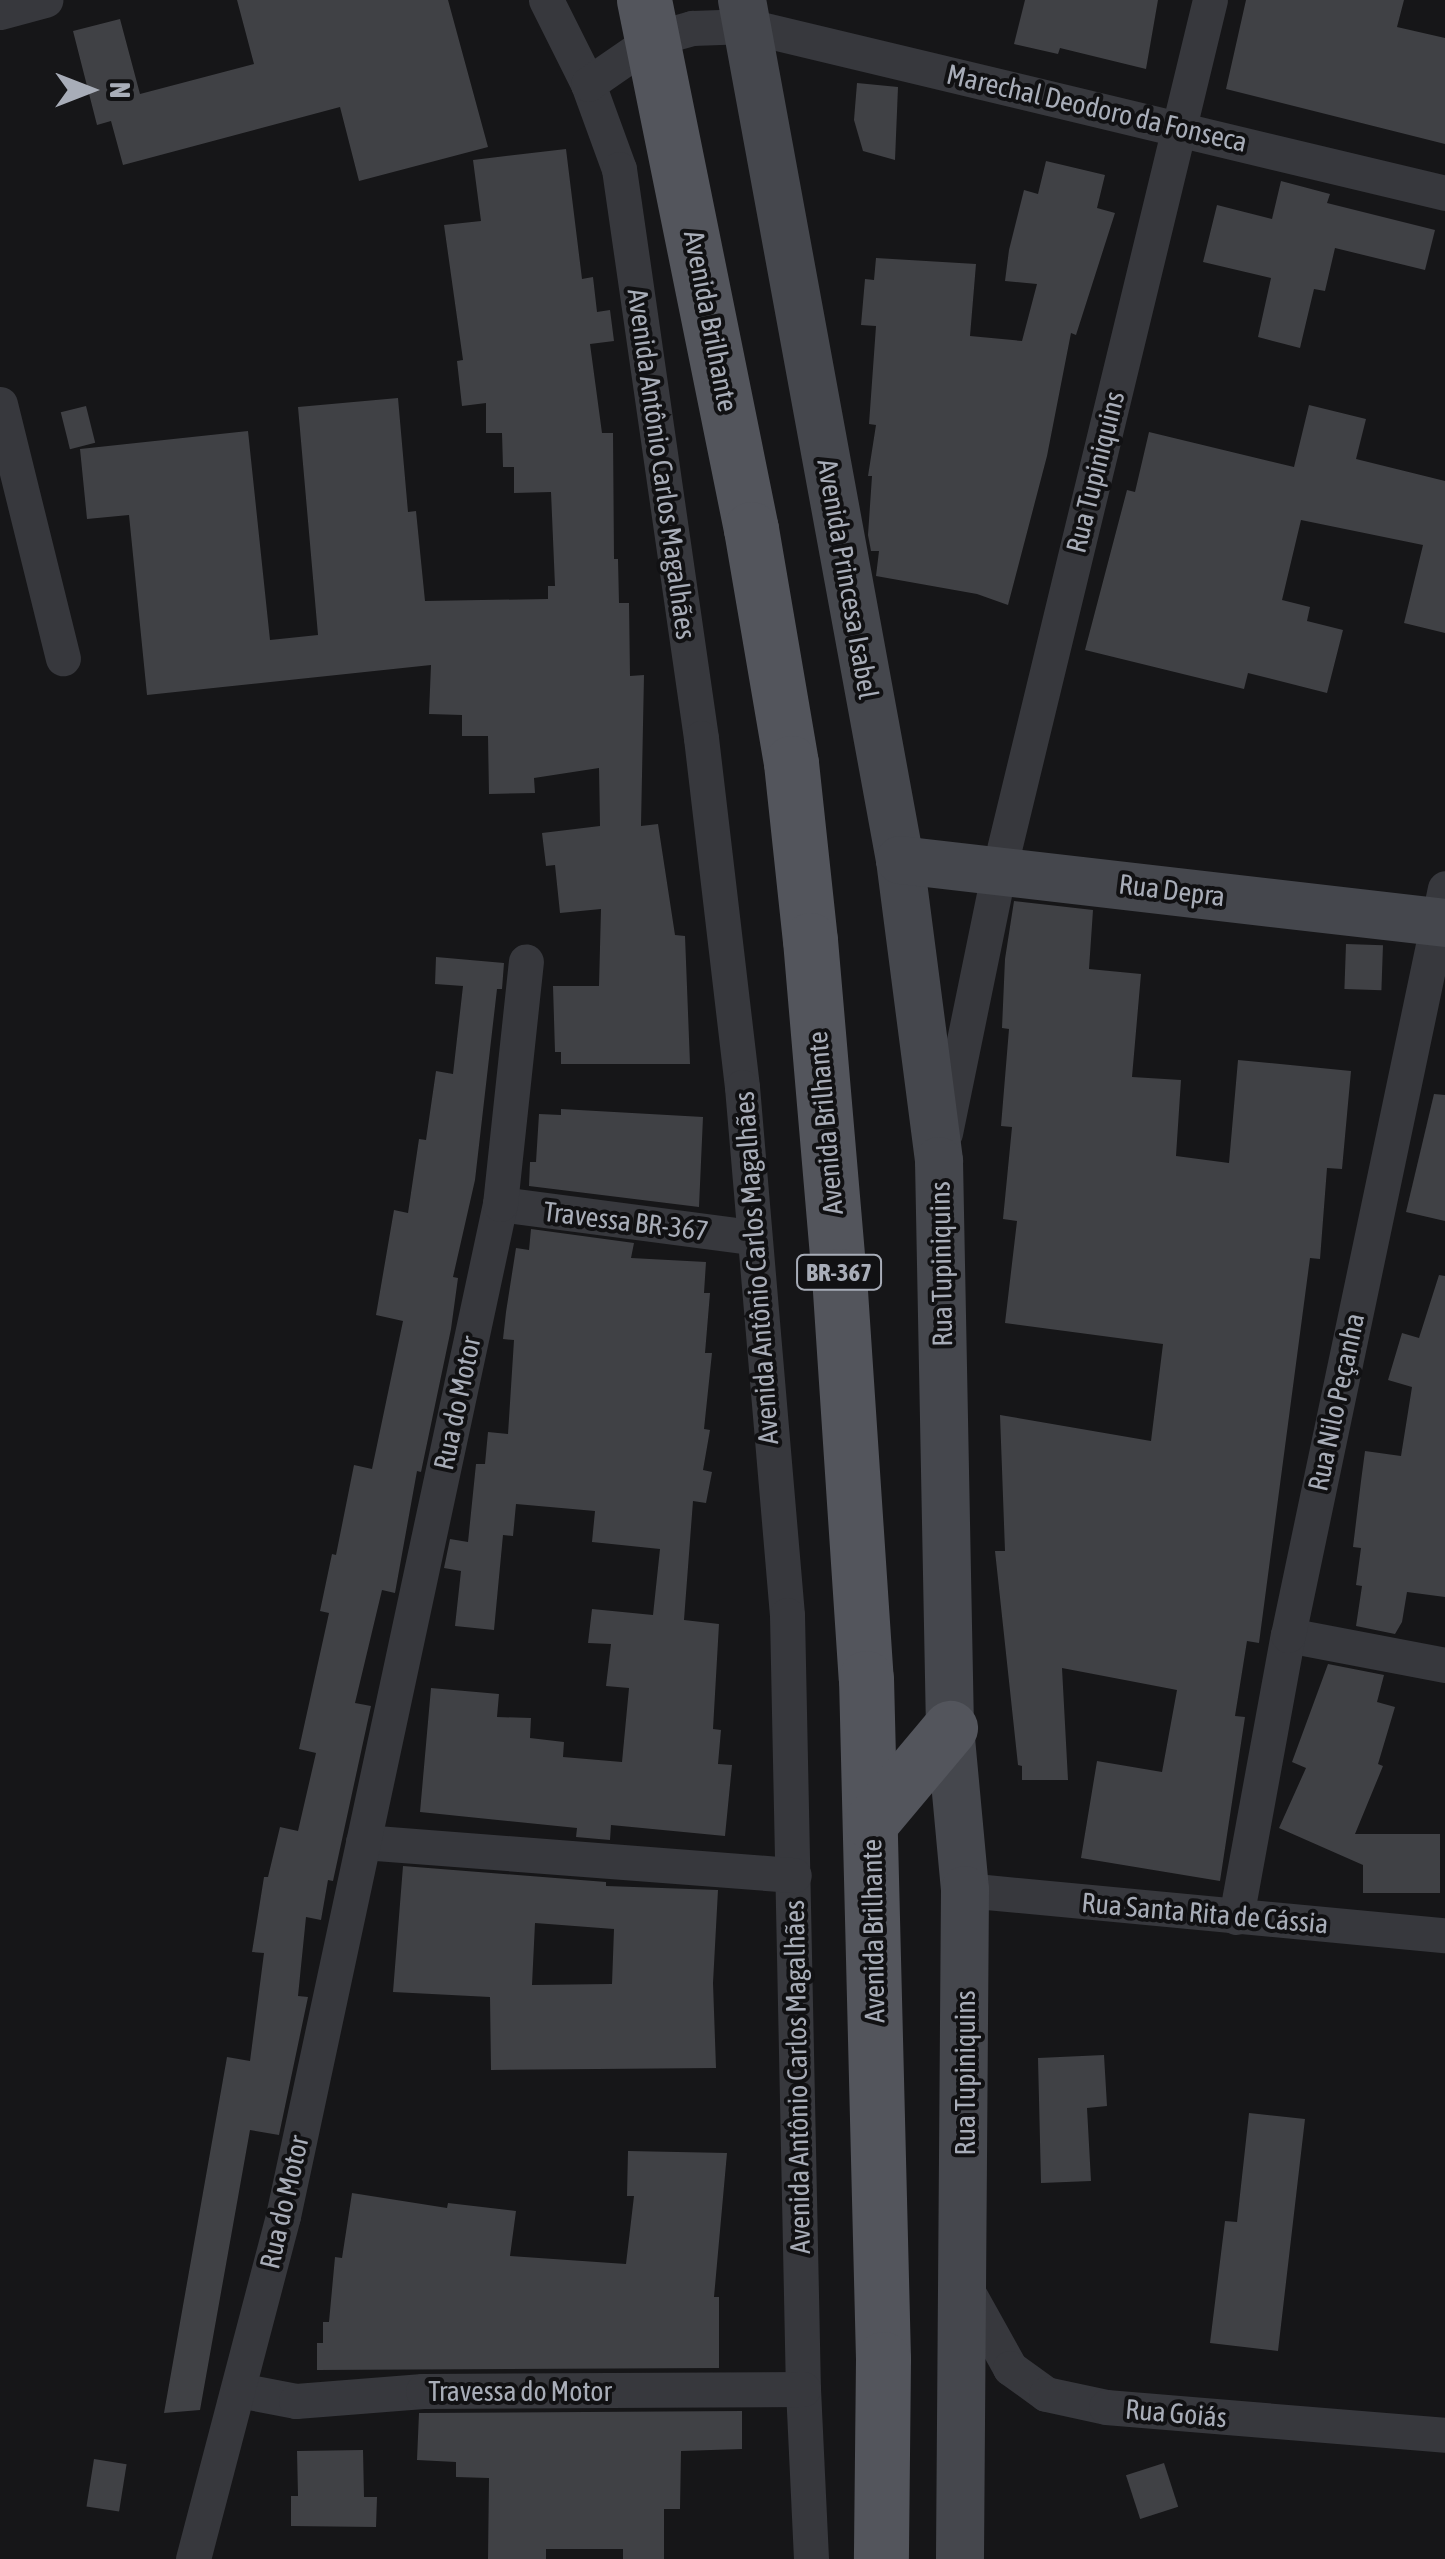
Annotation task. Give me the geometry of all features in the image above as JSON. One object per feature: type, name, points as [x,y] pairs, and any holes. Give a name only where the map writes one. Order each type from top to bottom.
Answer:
[{"type":"main road","name":"Avenida Brilhante","points":[[648,19],[740,472],[791,764],[841,1295],[858,1529],[871,1822],[883,2360],[880,2559]]},
{"type":"main road","points":[[871,1822],[950,1728]]},
{"type":"street","points":[[0,12],[45,0]]},
{"type":"street","name":"Avenida Antônio Carlos Magalhães","points":[[546,0],[588,84],[619,168],[668,494],[742,1087],[787,1615],[802,2389],[811,2559]]},
{"type":"street","name":"Rua Tupiniquins","points":[[960,2559],[965,1890],[950,1728],[939,1162],[1000,870],[1210,0]]},
{"type":"street","name":"Marechal Deodoro da Fonseca","points":[[648,19],[692,28],[745,13],[1445,193]]},
{"type":"street","name":"Avenida Princesa Isabel","points":[[745,13],[900,860],[939,1162]]},
{"type":"street","points":[[588,84],[648,19]]},
{"type":"street","points":[[0,404],[63,658]]},
{"type":"street","name":"Rua Depra","points":[[900,860],[1442,911]]},
{"type":"street","name":"Rua Nilo Peçanha","points":[[1236,1918],[1288,1635],[1442,911]]},
{"type":"street","name":"Rua do Motor","points":[[193,2559],[283,2216],[500,1204],[526,961]]},
{"type":"street","name":"Travessa BR-367","points":[[500,1204],[752,1237]]},
{"type":"street","points":[[1288,1635],[1445,1665]]},
{"type":"street","points":[[363,1842],[794,1875]]},
{"type":"street","name":"Rua Santa Rita de Cássia","points":[[965,1890],[1445,1935]]},
{"type":"street","name":"Rua Goiás","points":[[965,2287],[1010,2368],[1046,2394],[1106,2407],[1445,2435]]},
{"type":"street","name":"Travessa do Motor","points":[[238,2390],[296,2401],[422,2391],[802,2389]]},
{"type":"building","points":[[237,0],[448,0],[488,147],[359,181],[340,107],[123,165],[111,121],[97,125],[73,31],[120,19],[140,94],[254,64]]},
{"type":"building","points":[[1025,0],[1158,0],[1146,69],[1060,48],[1058,54],[1014,44]]},
{"type":"building","points":[[1246,0],[1404,0],[1397,27],[1445,38],[1445,144],[1226,89]]},
{"type":"building","points":[[857,83],[898,87],[895,160],[863,151],[854,120]]},
{"type":"building","points":[[566,149],[582,279],[593,277],[597,312],[610,310],[614,341],[590,344],[602,433],[613,433],[614,559],[618,559],[619,603],[629,603],[630,676],[644,675],[641,826],[658,824],[675,935],[685,936],[690,1064],[561,1064],[561,1052],[555,1052],[553,986],[599,986],[601,909],[560,913],[555,865],[546,866],[542,833],[600,826],[599,768],[534,778],[535,793],[489,794],[488,736],[462,736],[462,715],[429,714],[431,665],[147,695],[129,515],[87,519],[80,449],[248,431],[270,640],[318,635],[298,407],[398,398],[408,512],[416,511],[425,601],[548,599],[548,586],[555,586],[551,492],[514,493],[514,467],[503,467],[502,433],[486,433],[486,403],[462,406],[457,361],[463,360],[444,225],[481,221],[473,160]]},
{"type":"building","points":[[1046,161],[1105,175],[1097,208],[1115,213],[1076,335],[1071,333],[1047,456],[1008,605],[977,594],[876,576],[879,551],[871,551],[868,535],[872,476],[868,476],[876,425],[869,424],[876,326],[861,325],[865,279],[874,280],[876,258],[976,264],[970,336],[1022,341],[1037,284],[1005,281],[1009,250],[1024,190],[1038,194]]},
{"type":"building","points":[[1281,181],[1330,194],[1327,203],[1435,230],[1425,270],[1335,248],[1325,291],[1314,289],[1300,348],[1258,337],[1271,278],[1203,262],[1217,205],[1272,219]]},
{"type":"building","points":[[1309,405],[1366,419],[1356,459],[1445,481],[1445,633],[1404,623],[1423,545],[1301,520],[1282,600],[1310,607],[1307,621],[1343,630],[1327,693],[1248,673],[1244,689],[1085,650],[1127,490],[1135,492],[1149,432],[1294,467]]},
{"type":"building","points":[[86,406],[95,443],[70,449],[61,412]]},
{"type":"building","points":[[1014,901],[1093,910],[1089,969],[1141,974],[1132,1077],[1181,1080],[1176,1156],[1229,1163],[1238,1060],[1351,1071],[1342,1169],[1327,1168],[1320,1259],[1310,1258],[1259,1643],[1247,1641],[1235,1716],[1245,1717],[1220,1881],[1081,1858],[1097,1761],[1162,1772],[1177,1690],[1062,1668],[1068,1780],[1022,1780],[1022,1766],[1018,1765],[995,1551],[1005,1551],[1000,1415],[1151,1441],[1163,1344],[1005,1323],[1017,1221],[1003,1219],[1012,1127],[1001,1126],[1009,1029],[1002,1028],[1005,959]]},
{"type":"building","points":[[1346,944],[1383,945],[1381,990],[1344,989]]},
{"type":"building","points":[[436,957],[504,963],[502,989],[497,989],[475,1180],[453,1277],[458,1278],[451,1329],[421,1472],[417,1471],[395,1593],[382,1590],[355,1703],[371,1706],[333,1881],[328,1880],[321,1920],[306,1917],[298,1996],[308,1997],[279,2135],[250,2130],[200,2410],[164,2413],[227,2057],[250,2061],[264,1953],[252,1952],[264,1877],[268,1877],[280,1827],[298,1831],[316,1753],[299,1749],[329,1613],[320,1611],[332,1554],[336,1555],[354,1465],[372,1469],[403,1321],[376,1315],[394,1210],[408,1213],[419,1139],[426,1140],[436,1071],[453,1074],[463,986],[435,984]]},
{"type":"building","points":[[1434,1094],[1445,1095],[1445,1221],[1406,1212]]},
{"type":"building","points":[[561,1109],[703,1117],[699,1207],[529,1186],[530,1162],[536,1162],[539,1114],[561,1115]]},
{"type":"building","points":[[531,1229],[634,1243],[631,1258],[706,1262],[704,1293],[710,1293],[705,1353],[712,1353],[704,1429],[710,1430],[703,1470],[712,1472],[706,1503],[693,1501],[684,1620],[719,1624],[713,1729],[721,1730],[718,1764],[732,1765],[725,1836],[611,1825],[610,1840],[576,1837],[577,1828],[420,1812],[431,1688],[499,1694],[497,1717],[531,1718],[530,1738],[564,1742],[563,1757],[622,1762],[629,1688],[606,1686],[611,1644],[588,1643],[592,1609],[653,1615],[660,1549],[592,1542],[595,1511],[516,1504],[513,1536],[503,1535],[494,1630],[455,1626],[461,1571],[444,1568],[450,1539],[468,1542],[476,1464],[485,1464],[488,1432],[508,1434],[514,1340],[503,1339],[506,1312],[516,1248],[529,1250]]},
{"type":"building","points":[[1439,1275],[1445,1276],[1445,1597],[1407,1592],[1402,1622],[1395,1634],[1356,1626],[1362,1586],[1356,1585],[1361,1548],[1353,1547],[1361,1481],[1365,1451],[1401,1456],[1412,1387],[1388,1380],[1402,1333],[1419,1338]]},
{"type":"building","points":[[1328,1664],[1384,1675],[1377,1702],[1395,1707],[1378,1764],[1383,1766],[1355,1834],[1440,1834],[1440,1893],[1363,1893],[1363,1865],[1279,1828],[1306,1768],[1292,1762]]},
{"type":"building","points":[[403,1866],[606,1882],[606,1886],[718,1890],[713,1983],[716,2068],[491,2070],[490,1997],[393,1992]],"holes":[[[535,1923],[614,1929],[612,1984],[532,1985]]]},
{"type":"building","points":[[1104,2055],[1107,2106],[1087,2108],[1091,2181],[1041,2183],[1038,2058]]},
{"type":"building","points":[[1249,2113],[1305,2119],[1278,2351],[1210,2343],[1225,2221],[1237,2222]]},
{"type":"building","points":[[628,2151],[727,2153],[714,2297],[719,2297],[719,2368],[317,2370],[317,2343],[323,2343],[323,2322],[329,2322],[335,2257],[342,2258],[352,2193],[447,2208],[448,2203],[516,2211],[510,2256],[626,2264],[634,2196],[627,2196]]},
{"type":"building","points":[[742,2411],[742,2449],[681,2451],[680,2509],[664,2509],[664,2559],[623,2559],[623,2549],[546,2549],[546,2559],[488,2559],[489,2478],[456,2477],[456,2462],[417,2460],[419,2413]]},
{"type":"building","points":[[363,2450],[364,2497],[377,2497],[376,2527],[291,2526],[291,2496],[298,2496],[297,2451]]},
{"type":"building","points":[[94,2459],[127,2464],[119,2512],[86,2506]]},
{"type":"building","points":[[1164,2463],[1178,2507],[1140,2519],[1126,2475]]}]
